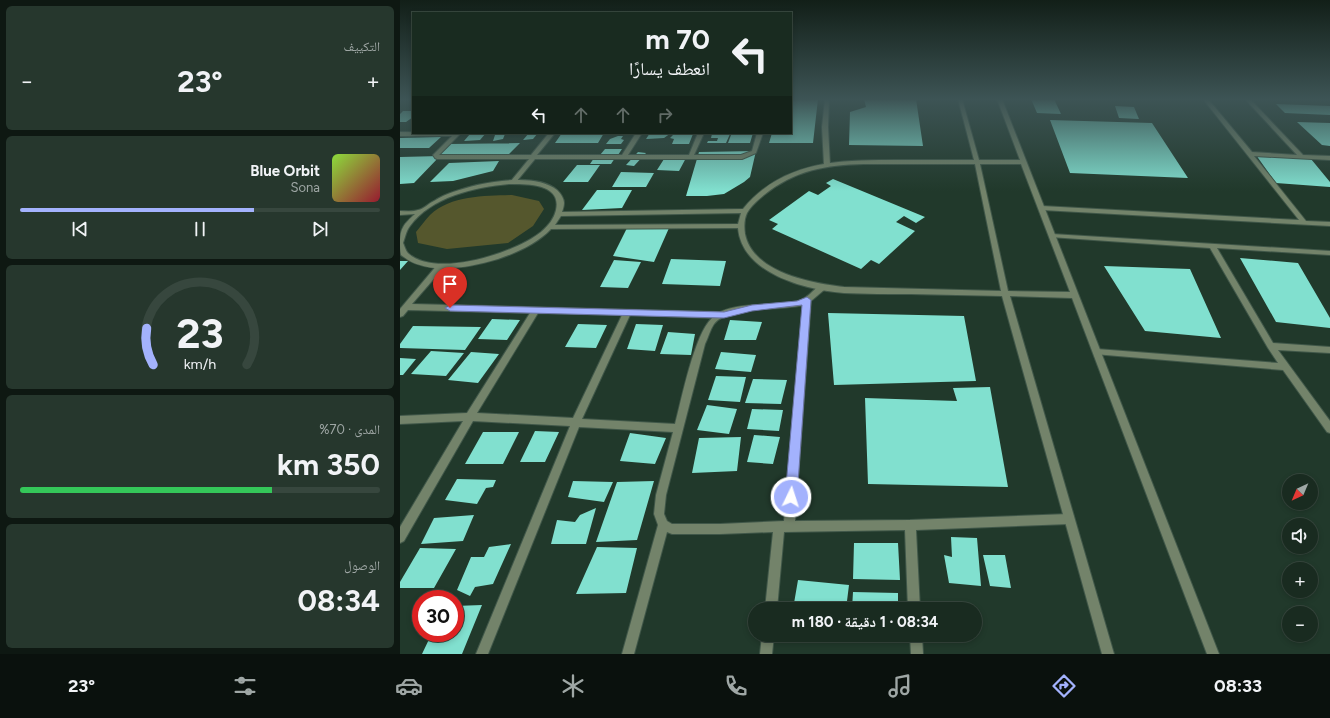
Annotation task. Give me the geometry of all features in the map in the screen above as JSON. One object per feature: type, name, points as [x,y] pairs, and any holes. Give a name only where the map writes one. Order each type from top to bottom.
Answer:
[{"type":"street","points":[[825,130],[827,165]]},
{"type":"street","points":[[968,130],[977,162],[1005,293],[1108,654]]},
{"type":"street","points":[[1011,130],[1213,654]]},
{"type":"street","points":[[1230,130],[1304,222]]},
{"type":"street","points":[[1276,130],[1301,156]]},
{"type":"street","points":[[400,134],[457,134]]},
{"type":"street","points":[[457,134],[438,151],[436,155],[437,157],[748,156],[754,152],[760,134]]},
{"type":"street","points":[[514,181],[551,134]]},
{"type":"street","points":[[624,157],[638,134]]},
{"type":"street","points":[[691,157],[701,134]]},
{"type":"street","points":[[1250,154],[1330,158]]},
{"type":"street","points":[[1024,162],[894,162],[827,165],[786,178],[763,192],[743,211],[741,226],[744,240],[750,252],[782,276],[821,288],[844,290],[1075,295]]},
{"type":"street","points":[[514,181],[532,182],[547,186],[557,193],[561,203],[559,214],[550,227],[535,239],[514,250],[490,259],[465,265],[441,266],[419,263],[405,255],[400,243],[402,230],[421,212],[441,200],[465,190],[490,183],[514,181]]},
{"type":"street","points":[[1042,208],[1330,224]]},
{"type":"street","points":[[559,214],[743,211]]},
{"type":"street","points":[[400,213],[421,212]]},
{"type":"street","points":[[550,227],[741,226]]},
{"type":"street","points":[[1052,236],[1330,253]]},
{"type":"street","points":[[1212,246],[1272,346],[1330,428]]},
{"type":"street","points":[[400,314],[441,266]]},
{"type":"street","points":[[406,307],[724,315],[752,308],[798,304],[807,300],[821,288]]},
{"type":"street","points":[[772,602],[784,526],[807,300]]},
{"type":"street","points":[[400,536],[470,417],[536,310]]},
{"type":"street","points":[[482,654],[576,422],[627,312]]},
{"type":"street","points":[[628,654],[663,525],[659,514],[661,495],[701,344],[711,324],[724,315]]},
{"type":"street","points":[[1272,346],[1330,350]]},
{"type":"street","points":[[1097,352],[1286,367]]},
{"type":"street","points":[[400,420],[470,417],[679,428]]},
{"type":"street","points":[[663,525],[672,529],[689,530],[784,526],[910,525],[1070,519]]},
{"type":"street","points":[[910,525],[914,602]]},
{"type":"street","points":[[766,654],[767,642]]},
{"type":"street","points":[[916,642],[917,654]]},
{"type":"green space","points":[[512,195],[539,201],[544,209],[533,226],[508,243],[447,249],[418,243],[416,232],[438,208],[458,200],[480,196]]},
{"type":"building","points":[[792,130],[815,130],[813,143],[769,143],[772,134],[792,134]]},
{"type":"building","points":[[849,130],[921,130],[923,146],[849,145]]},
{"type":"building","points":[[1054,130],[1156,130],[1188,178],[1070,173]]},
{"type":"building","points":[[1305,130],[1330,130],[1330,146],[1322,145]]},
{"type":"building","points":[[470,134],[485,134],[480,140],[464,141]]},
{"type":"building","points":[[505,134],[503,139],[493,141],[495,135]]},
{"type":"building","points":[[528,134],[537,134],[533,139],[523,140]]},
{"type":"building","points":[[561,134],[603,134],[598,143],[555,143]]},
{"type":"building","points":[[649,134],[670,134],[664,138],[646,139]]},
{"type":"building","points":[[693,134],[689,144],[672,144],[674,139],[670,138],[673,135]]},
{"type":"building","points":[[712,134],[730,134],[726,143],[707,143],[708,141],[717,141],[718,138],[711,138]]},
{"type":"building","points":[[753,134],[750,143],[728,143],[731,135]]},
{"type":"building","points":[[623,136],[621,139],[624,140],[621,144],[606,144],[610,139]]},
{"type":"building","points":[[441,137],[429,148],[400,148],[400,138]]},
{"type":"building","points":[[520,143],[508,155],[439,155],[450,144]]},
{"type":"building","points":[[605,149],[622,149],[618,155],[600,155]]},
{"type":"building","points":[[756,151],[750,177],[744,182],[724,194],[686,196],[699,152]]},
{"type":"building","points":[[638,152],[646,153],[634,166],[626,165]]},
{"type":"building","points":[[1256,155],[1311,159],[1330,182],[1330,187],[1276,183]]},
{"type":"building","points":[[440,156],[414,183],[400,184],[400,157]]},
{"type":"building","points":[[594,158],[615,158],[611,164],[590,164]]},
{"type":"building","points":[[686,158],[679,171],[657,170],[664,159]]},
{"type":"building","points":[[499,161],[493,171],[453,181],[430,182],[449,163]]},
{"type":"building","points":[[577,165],[600,165],[588,182],[563,182]]},
{"type":"building","points":[[621,172],[654,173],[646,187],[612,187]]},
{"type":"building","points":[[833,179],[925,217],[916,223],[904,216],[896,222],[915,231],[879,264],[871,260],[861,269],[772,229],[778,224],[769,220],[809,191],[818,195],[831,186],[826,183]]},
{"type":"building","points":[[597,190],[632,190],[622,208],[582,210]]},
{"type":"building","points":[[627,228],[669,228],[654,262],[613,256]]},
{"type":"building","points":[[1240,258],[1298,263],[1330,318],[1330,328],[1276,322]]},
{"type":"building","points":[[671,259],[726,261],[720,286],[662,284]]},
{"type":"building","points":[[614,260],[641,262],[628,288],[600,287]]},
{"type":"building","points":[[400,261],[408,261],[400,270]]},
{"type":"building","points":[[1104,266],[1190,269],[1221,338],[1145,331]]},
{"type":"building","points":[[828,313],[964,316],[976,381],[834,385]]},
{"type":"building","points":[[492,319],[520,320],[507,340],[478,339]]},
{"type":"building","points":[[730,320],[762,322],[756,340],[724,340]]},
{"type":"building","points":[[578,324],[607,325],[596,348],[565,347]]},
{"type":"building","points":[[636,324],[663,325],[655,351],[627,349]]},
{"type":"building","points":[[413,326],[481,327],[465,350],[400,348],[400,344]]},
{"type":"building","points":[[668,332],[695,334],[691,355],[660,354]]},
{"type":"building","points":[[431,351],[464,353],[446,376],[411,374]]},
{"type":"building","points":[[471,352],[499,354],[478,383],[448,380]]},
{"type":"building","points":[[721,352],[756,355],[751,372],[715,369]]},
{"type":"building","points":[[400,358],[416,359],[403,375],[400,375]]},
{"type":"building","points":[[716,376],[746,377],[740,402],[708,400]]},
{"type":"building","points":[[753,379],[787,380],[781,404],[745,403]]},
{"type":"building","points":[[990,387],[1008,487],[868,484],[865,398],[957,401],[953,388]]},
{"type":"building","points":[[707,405],[737,409],[729,434],[697,430]]},
{"type":"building","points":[[752,409],[783,410],[779,431],[747,429]]},
{"type":"building","points":[[535,431],[559,432],[545,462],[520,462]]},
{"type":"building","points":[[483,432],[519,432],[503,464],[465,464]]},
{"type":"building","points":[[630,433],[666,438],[655,464],[620,461]]},
{"type":"building","points":[[754,435],[780,437],[773,464],[747,462]]},
{"type":"building","points":[[741,437],[737,471],[692,473],[699,438]]},
{"type":"building","points":[[457,479],[496,480],[493,487],[486,488],[477,504],[445,500]]},
{"type":"building","points":[[573,481],[613,482],[604,502],[568,497]]},
{"type":"building","points":[[654,481],[637,540],[596,542],[617,482]]},
{"type":"building","points":[[596,508],[586,544],[551,544],[557,520],[575,522],[580,515]]},
{"type":"building","points":[[474,515],[463,541],[421,544],[434,518]]},
{"type":"building","points":[[951,537],[977,538],[981,586],[949,583],[944,555],[952,557]]},
{"type":"building","points":[[854,543],[898,543],[900,580],[853,579]]},
{"type":"building","points":[[511,544],[493,584],[475,587],[470,596],[464,593],[464,590],[457,590],[471,557],[484,557],[489,547]]},
{"type":"building","points":[[597,547],[637,548],[626,593],[576,594]]},
{"type":"building","points":[[420,548],[456,549],[434,588],[400,588],[400,582]]},
{"type":"building","points":[[983,555],[1005,555],[1011,588],[990,586]]},
{"type":"building","points":[[798,580],[849,585],[847,602],[794,602]]},
{"type":"building","points":[[853,592],[898,593],[898,602],[852,602]]},
{"type":"building","points":[[482,605],[462,654],[422,654],[428,642],[464,642],[464,606]]},
{"type":"route","points":[[450,308],[724,315],[734,311],[752,308],[798,304],[807,300],[791,497]]}]
